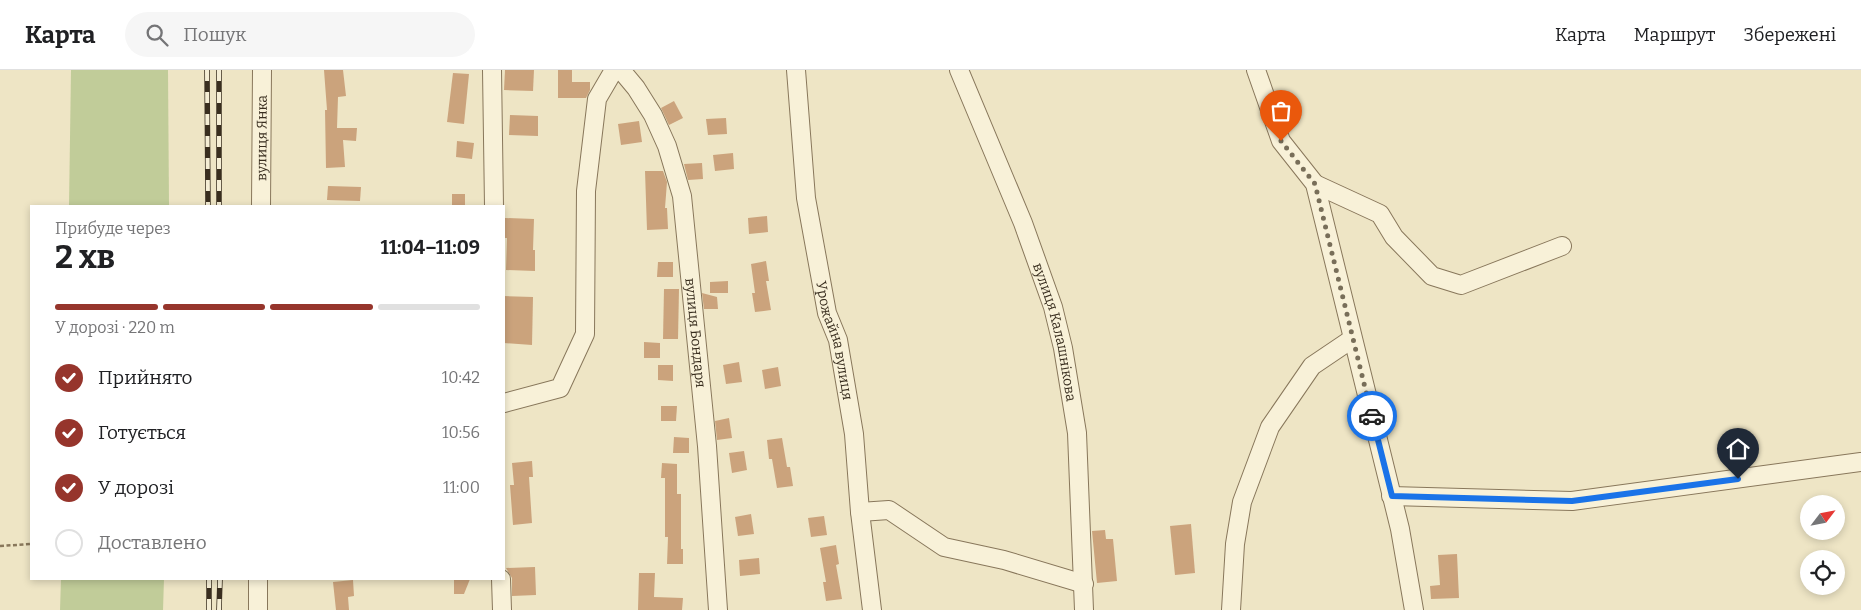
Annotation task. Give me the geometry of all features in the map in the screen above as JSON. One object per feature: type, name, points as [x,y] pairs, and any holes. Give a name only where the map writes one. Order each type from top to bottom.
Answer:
[{"type":"street","name":"вулиця Янка","points":[[261,205],[262,70]]},
{"type":"street","points":[[492,70],[494,205]]},
{"type":"street","points":[[505,402],[560,388],[585,334],[586,191],[597,98],[614,70]]},
{"type":"street","name":"вулиця Бондаря","points":[[621,70],[636,88],[653,115],[667,146],[682,196],[707,446],[718,610]]},
{"type":"street","name":"Урожайна вулиця","points":[[796,70],[806,198],[827,313],[840,349],[854,434],[860,512],[872,610]]},
{"type":"street","name":"вулиця Калашнікова","points":[[959,70],[1023,223],[1053,308],[1063,348],[1077,433],[1084,610]]},
{"type":"street","points":[[1256,70],[1281,141],[1315,184],[1400,529],[1414,610]]},
{"type":"street","points":[[1315,184],[1380,214],[1394,236],[1432,276],[1461,286],[1562,246]]},
{"type":"street","points":[[1231,610],[1234,544],[1242,502],[1270,427],[1312,366],[1352,339]]},
{"type":"street","points":[[1392,496],[1572,501],[1861,462]]},
{"type":"street","points":[[860,512],[889,510],[944,547],[1004,560],[1084,584]]},
{"type":"street","points":[[258,580],[258,610]]},
{"type":"street","points":[[501,580],[502,610]]},
{"type":"path","points":[[0,546],[30,544]]},
{"type":"green space","points":[[71,70],[168,70],[169,205],[69,205]]},
{"type":"green space","points":[[61,580],[164,580],[163,610],[60,610]]},
{"type":"building","points":[[324,70],[343,70],[346,96],[338,97],[337,128],[357,128],[356,141],[343,140],[345,167],[326,168],[325,110],[327,110]]},
{"type":"building","points":[[505,70],[534,70],[533,91],[504,90]]},
{"type":"building","points":[[558,70],[572,70],[572,82],[590,82],[590,90],[586,98],[558,98]]},
{"type":"building","points":[[453,73],[469,74],[464,124],[447,122]]},
{"type":"building","points":[[674,101],[683,118],[669,125],[661,108]]},
{"type":"building","points":[[510,115],[538,116],[538,136],[509,135]]},
{"type":"building","points":[[726,118],[727,134],[708,135],[706,119]]},
{"type":"building","points":[[639,121],[642,142],[621,145],[618,124]]},
{"type":"building","points":[[457,141],[474,143],[472,159],[456,157]]},
{"type":"building","points":[[733,153],[734,169],[715,171],[713,155]]},
{"type":"building","points":[[702,163],[703,179],[688,180],[684,164]]},
{"type":"building","points":[[645,171],[663,171],[667,182],[665,208],[667,208],[668,229],[647,230]]},
{"type":"building","points":[[328,186],[361,187],[360,201],[327,200]]},
{"type":"building","points":[[452,194],[465,194],[465,205],[452,205]]},
{"type":"building","points":[[767,216],[768,232],[749,234],[748,218]]},
{"type":"building","points":[[505,218],[534,219],[533,250],[535,250],[535,271],[506,270],[507,238],[505,238]]},
{"type":"building","points":[[766,261],[769,281],[766,281],[771,310],[755,312],[752,293],[755,293],[751,264]]},
{"type":"building","points":[[658,262],[673,262],[673,277],[657,277]]},
{"type":"building","points":[[728,281],[728,293],[710,293],[710,282]]},
{"type":"building","points":[[664,289],[679,289],[678,339],[663,339]]},
{"type":"building","points":[[702,293],[717,297],[718,309],[704,309]]},
{"type":"building","points":[[505,296],[533,297],[532,345],[505,343]]},
{"type":"building","points":[[644,342],[660,343],[660,358],[644,358]]},
{"type":"building","points":[[739,362],[742,382],[726,384],[723,365]]},
{"type":"building","points":[[658,365],[673,365],[673,381],[658,380]]},
{"type":"building","points":[[778,367],[781,386],[765,389],[762,370]]},
{"type":"building","points":[[661,406],[677,406],[676,421],[661,421]]},
{"type":"building","points":[[729,418],[732,438],[717,440],[715,421]]},
{"type":"building","points":[[674,437],[689,438],[689,453],[673,453]]},
{"type":"building","points":[[782,438],[787,467],[790,467],[793,486],[777,488],[772,459],[769,459],[767,440]]},
{"type":"building","points":[[744,451],[747,470],[732,473],[729,453]]},
{"type":"building","points":[[532,461],[533,477],[529,477],[532,523],[513,525],[510,485],[514,485],[512,463]]},
{"type":"building","points":[[662,463],[677,464],[677,494],[681,494],[681,549],[683,549],[683,564],[667,564],[668,537],[665,537],[665,478],[661,478]]},
{"type":"building","points":[[751,514],[754,534],[738,536],[735,517]]},
{"type":"building","points":[[824,516],[827,535],[811,537],[808,518]]},
{"type":"building","points":[[1191,524],[1195,573],[1175,575],[1170,526]]},
{"type":"building","points":[[1105,530],[1106,539],[1113,539],[1117,581],[1097,583],[1092,531]]},
{"type":"building","points":[[836,545],[839,564],[836,565],[842,599],[826,601],[823,582],[826,582],[820,548]]},
{"type":"building","points":[[1457,554],[1459,598],[1431,599],[1430,586],[1440,585],[1438,555]]},
{"type":"building","points":[[759,558],[760,574],[740,576],[739,560]]},
{"type":"building","points":[[535,567],[536,595],[512,596],[512,578],[506,568]]},
{"type":"building","points":[[639,573],[655,573],[654,597],[683,598],[682,610],[638,610]]},
{"type":"building","points":[[353,580],[354,596],[348,597],[349,610],[336,610],[333,582]]},
{"type":"building","points":[[454,580],[470,580],[464,594],[454,594]]},
{"type":"railway","points":[[207,70],[208,205]]},
{"type":"railway","points":[[219,70],[219,205]]},
{"type":"railway","points":[[209,580],[209,610]]},
{"type":"railway","points":[[219,610],[220,580]]},
{"type":"way so far","points":[[1281,141],[1315,184],[1372,416]]},
{"type":"route","points":[[1372,416],[1392,496],[1572,501],[1738,479]]}]
